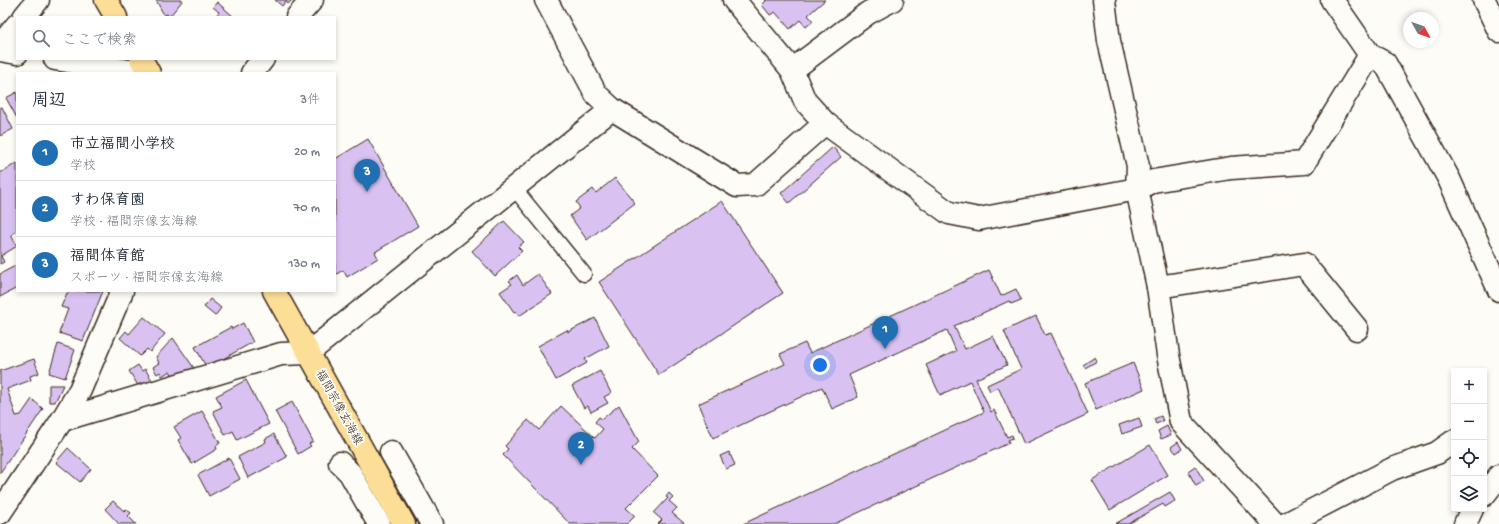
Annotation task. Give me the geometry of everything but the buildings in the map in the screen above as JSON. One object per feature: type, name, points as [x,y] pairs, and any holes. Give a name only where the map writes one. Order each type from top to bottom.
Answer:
[{"type":"main road","points":[[106,0],[115,16]]},
{"type":"main road","points":[[142,60],[148,72]]},
{"type":"main road","name":"福間宗像玄海線","points":[[275,292],[404,524]]},
{"type":"street","points":[[25,16],[38,0]]},
{"type":"street","points":[[298,16],[312,0]]},
{"type":"street","points":[[546,0],[596,94],[612,109],[737,186],[755,185],[825,123]]},
{"type":"street","points":[[734,0],[792,70],[805,101],[825,123],[949,213],[979,219],[1137,189],[1153,181],[1231,168],[1304,163],[1370,55]]},
{"type":"street","points":[[792,70],[868,13],[892,0]]},
{"type":"street","points":[[1104,0],[1109,41],[1138,166],[1137,189],[1158,288],[1168,355],[1181,422],[1275,524]]},
{"type":"street","points":[[1332,0],[1370,55],[1385,63],[1449,179],[1499,290]]},
{"type":"street","points":[[1484,0],[1499,31]]},
{"type":"street","points":[[0,46],[16,26]]},
{"type":"street","points":[[0,50],[16,53]]},
{"type":"street","points":[[61,60],[136,72]]},
{"type":"street","points":[[253,72],[262,60]]},
{"type":"street","points":[[62,420],[281,354],[308,354],[612,109]]},
{"type":"street","points":[[1158,288],[1304,264],[1357,330]]},
{"type":"street","points":[[0,513],[62,420],[80,390],[122,292]]},
{"type":"street","points":[[1286,524],[1392,469],[1438,453],[1451,443]]},
{"type":"street","points":[[391,452],[432,524]]},
{"type":"street","points":[[340,463],[350,474],[375,518],[412,489]]},
{"type":"street","points":[[1487,491],[1499,476]]},
{"type":"street","points":[[1465,524],[1471,512]]},
{"type":"lane","points":[[514,188],[584,274]]},
{"type":"place","name":"福間体育館","points":[[367,192]]},
{"type":"place","name":"市立福間小学校","points":[[885,349]]},
{"type":"place","name":"すわ保育園","points":[[581,465]]}]
